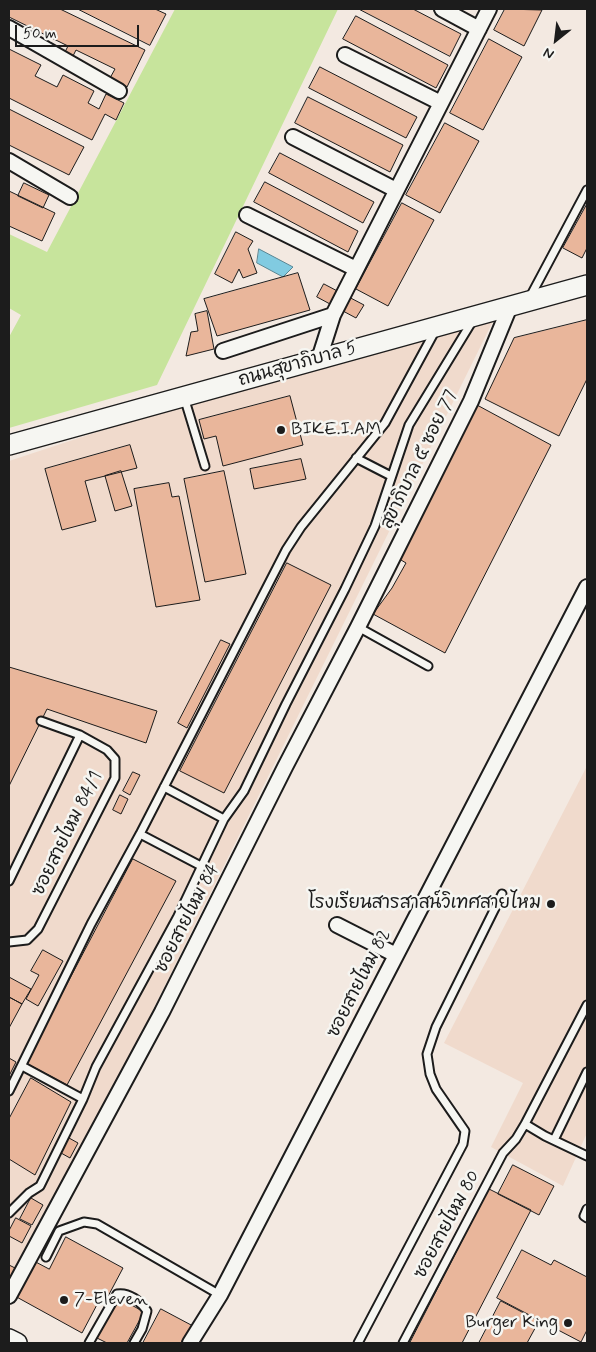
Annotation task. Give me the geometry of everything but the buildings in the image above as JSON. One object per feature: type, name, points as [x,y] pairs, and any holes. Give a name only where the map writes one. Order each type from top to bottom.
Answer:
[{"type":"main road","name":"ถนนสุขาภิบาล 5","points":[[9,445],[587,285]]},
{"type":"main road","points":[[9,1340],[17,1343]]},
{"type":"street","points":[[442,9],[479,29]]},
{"type":"street","points":[[319,359],[333,315],[489,9]]},
{"type":"street","points":[[9,28],[119,91]]},
{"type":"street","points":[[345,55],[441,103]]},
{"type":"street","points":[[293,137],[396,190]]},
{"type":"street","points":[[9,161],[70,197]]},
{"type":"street","points":[[247,215],[356,269]]},
{"type":"street","name":"สุขาภิบาล ๕ ซอย 77","points":[[358,627],[519,304]]},
{"type":"street","points":[[223,351],[333,315]]},
{"type":"street","name":"ซอยสายไหม 82","points":[[190,1343],[220,1295],[587,587]]},
{"type":"street","name":"ซอยสายไหม 84","points":[[9,1296],[162,1012],[289,758],[358,627]]},
{"type":"street","points":[[338,925],[396,955]]},
{"type":"lane","points":[[519,304],[587,190]]},
{"type":"lane","points":[[9,1213],[29,1193],[40,1186],[83,1099],[96,1067],[177,918],[224,819],[244,791],[345,589],[375,526],[409,425],[476,316]]},
{"type":"lane","points":[[9,1091],[91,924],[140,834],[286,550],[301,527],[385,423],[437,326]]},
{"type":"lane","points":[[184,397],[205,466]]},
{"type":"lane","points":[[356,458],[391,476]]},
{"type":"lane","points":[[358,627],[428,666]]},
{"type":"lane","name":"ซอยสายไหม 84/1","points":[[9,942],[27,940],[38,929],[115,778],[115,758],[107,750],[80,735],[41,722]]},
{"type":"lane","name":"ซอยสายไหม 84/1","points":[[9,881],[80,735]]},
{"type":"lane","points":[[164,787],[224,819]]},
{"type":"lane","points":[[140,834],[201,866]]},
{"type":"lane","points":[[358,1343],[463,1144],[465,1131],[436,1089],[430,1074],[427,1054],[436,1027],[502,894]]},
{"type":"lane","name":"ซอยสายไหม 80","points":[[403,1343],[503,1154],[516,1139],[587,1005]]},
{"type":"lane","points":[[22,1066],[83,1099]]},
{"type":"lane","points":[[554,1140],[587,1072]]},
{"type":"lane","points":[[524,1124],[587,1156]]},
{"type":"lane","points":[[587,1209],[584,1216],[587,1218]]},
{"type":"lane","points":[[46,1257],[59,1231],[84,1222],[96,1224],[220,1295]]},
{"type":"lane","points":[[89,1343],[116,1294],[123,1293],[141,1302],[147,1311],[142,1329],[134,1343]]},
{"type":"shaded area","points":[[499,309],[87,1143],[9,1293],[9,461],[319,359]]},
{"type":"shaded area","name":"โรงเรียนสารสาสน์วิเทศสายไหม","points":[[587,766],[587,1133],[563,1186],[491,1147],[523,1083],[444,1043]]},
{"type":"green space","points":[[175,9],[338,9],[157,385],[9,428],[9,337],[21,315],[9,308],[9,234],[47,252]]},
{"type":"water","points":[[259,249],[293,267],[283,277],[257,263]]},
{"type":"place","name":"BIKE.I.AM","points":[[281,430]]},
{"type":"place","name":"โรงเรียนสารสาสน์วิเทศสายไหม","points":[[551,904]]},
{"type":"place","name":"7-Eleven","points":[[64,1300]]},
{"type":"place","name":"Burger King","points":[[568,1323]]}]
